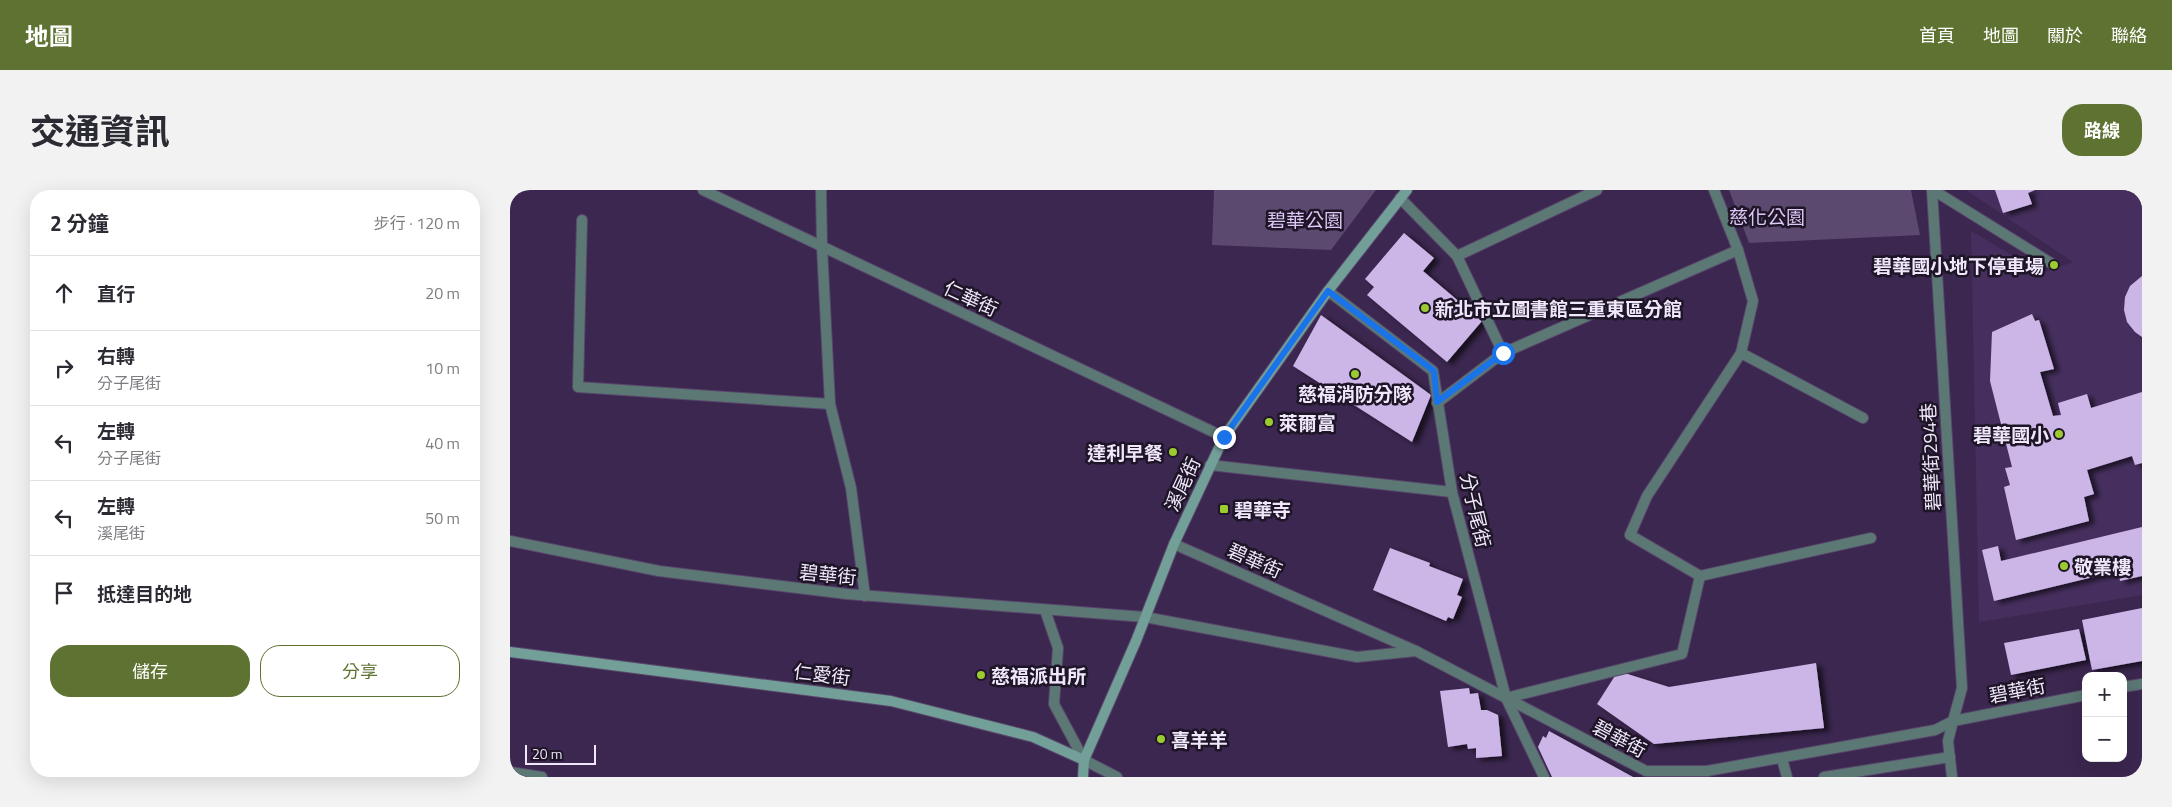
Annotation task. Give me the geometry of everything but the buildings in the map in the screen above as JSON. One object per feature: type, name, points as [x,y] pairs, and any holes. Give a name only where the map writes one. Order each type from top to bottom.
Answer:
[{"type":"street","name":"仁華街","points":[[703,190],[1224,437]]},
{"type":"street","points":[[821,190],[830,404],[851,488],[865,596]]},
{"type":"street","points":[[1457,256],[1597,190]]},
{"type":"street","points":[[1714,190],[1738,250],[1753,301],[1741,353],[1647,496],[1630,535],[1700,576],[1871,538]]},
{"type":"street","points":[[1932,190],[2054,265]]},
{"type":"street","name":"碧華街294巷","points":[[1932,190],[1962,688],[1948,742],[1952,777]]},
{"type":"street","points":[[1404,194],[1457,256],[1503,353]]},
{"type":"street","name":"溪尾街","points":[[1083,777],[1084,760],[1174,544],[1224,437],[1328,291],[1404,194]]},
{"type":"street","points":[[582,220],[578,387],[830,404]]},
{"type":"street","points":[[1437,402],[1503,353],[1738,250]]},
{"type":"street","name":"分子尾街","points":[[1328,291],[1434,371],[1437,402],[1452,492],[1506,698],[1544,777]]},
{"type":"street","points":[[1741,353],[1863,418]]},
{"type":"street","points":[[1210,465],[1452,492]]},
{"type":"street","name":"碧華街","points":[[510,541],[659,571],[865,596],[1145,617],[1357,657],[1416,651]]},
{"type":"street","name":"碧華街","points":[[1174,544],[1416,651],[1646,771],[1707,774],[1935,730],[1953,721],[2082,696]]},
{"type":"street","points":[[1506,698],[1682,654],[1700,576]]},
{"type":"street","points":[[1046,610],[1058,648],[1054,704],[1084,760]]},
{"type":"street","name":"仁愛街","points":[[510,652],[891,701],[1033,737],[1117,777]]},
{"type":"street","points":[[2127,686],[2142,684]]},
{"type":"street","points":[[1824,777],[1950,757]]},
{"type":"street","points":[[1782,759],[1787,777]]},
{"type":"street","points":[[510,772],[542,777]]},
{"type":"shaded area","name":"碧華國小","points":[[1966,190],[2142,190],[2142,595],[1979,622],[1971,231],[2042,273],[2073,262]]},
{"type":"green space","name":"碧華公園","points":[[1214,190],[1376,190],[1331,250],[1212,245]]},
{"type":"green space","name":"慈化公園","points":[[1729,190],[1911,190],[1920,235],[1749,243]]},
{"type":"place","name":"碧華國小地下停車場","points":[[2054,265]]},
{"type":"place","name":"新北市立圖書館三重東區分館","points":[[1425,308]]},
{"type":"place","name":"慈福消防分隊","points":[[1355,374]]},
{"type":"place","name":"萊爾富","points":[[1269,422]]},
{"type":"place","name":"碧華國小","points":[[2059,434]]},
{"type":"place","name":"達利早餐","points":[[1173,452]]},
{"type":"place","name":"碧華寺","points":[[1224,509]]},
{"type":"place","name":"敬業樓","points":[[2064,566]]},
{"type":"place","name":"慈福派出所","points":[[981,675]]},
{"type":"place","name":"喜羊羊","points":[[1161,739]]},
{"type":"route","points":[[1224,437],[1328,291],[1434,371],[1437,402],[1503,353]]}]
